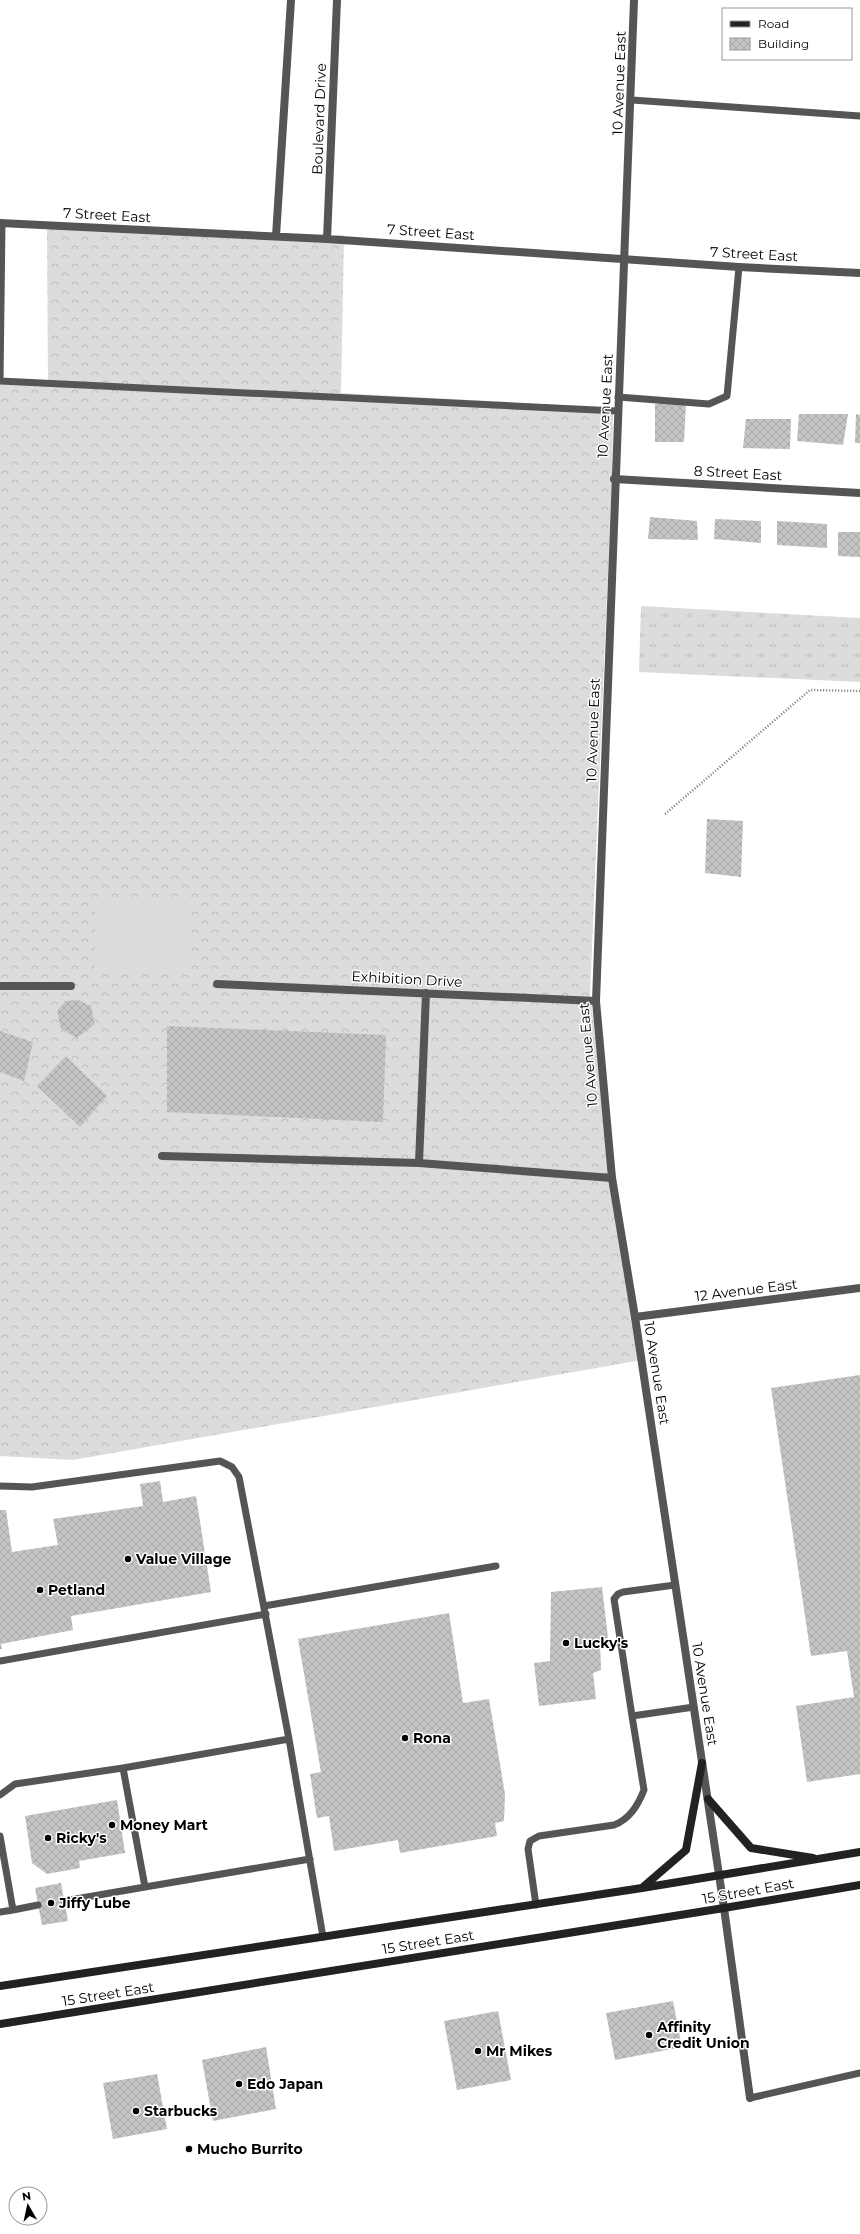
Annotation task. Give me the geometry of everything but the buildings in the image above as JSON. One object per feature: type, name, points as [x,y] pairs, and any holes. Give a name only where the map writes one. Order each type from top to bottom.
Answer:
[{"type":"main road","points":[[642,1888],[686,1850],[702,1763]]},
{"type":"main road","points":[[708,1799],[751,1848],[822,1859]]},
{"type":"main road","name":"15 Street East","points":[[0,1986],[642,1888],[860,1852]]},
{"type":"main road","name":"15 Street East","points":[[0,2024],[860,1885]]},
{"type":"street","points":[[276,236],[291,0]]},
{"type":"street","name":"Boulevard Drive","points":[[327,239],[337,0]]},
{"type":"street","name":"10 Avenue East","points":[[634,0],[632,100],[614,479],[596,1001],[612,1178],[676,1585],[724,1908],[750,2098]]},
{"type":"street","name":"7 Street East","points":[[1,223],[276,236],[625,258],[739,267],[860,273]]},
{"type":"street","name":"8 Street East","points":[[614,479],[860,493]]},
{"type":"street","name":"Exhibition Drive","points":[[217,984],[596,1001]]},
{"type":"street","points":[[0,986],[72,986]]},
{"type":"street","points":[[419,1163],[426,993]]},
{"type":"street","points":[[162,1156],[419,1163],[612,1178]]},
{"type":"street","name":"12 Avenue East","points":[[635,1317],[860,1288]]},
{"type":"lane","points":[[632,100],[860,116]]},
{"type":"lane","points":[[1,223],[0,381],[617,411]]},
{"type":"lane","points":[[618,397],[708,404],[727,396],[739,267]]},
{"type":"lane","points":[[0,1486],[32,1487],[220,1461],[232,1466],[239,1477],[266,1614],[323,1937]]},
{"type":"lane","points":[[264,1606],[496,1566]]},
{"type":"lane","points":[[536,1904],[528,1849],[530,1841],[539,1836],[614,1825],[623,1822],[630,1816],[640,1800],[644,1790],[614,1599],[618,1594],[623,1592],[676,1585]]},
{"type":"lane","points":[[0,1661],[266,1614]]},
{"type":"lane","points":[[632,1716],[694,1707]]},
{"type":"lane","points":[[0,1794],[15,1784],[123,1768],[289,1739]]},
{"type":"lane","points":[[123,1768],[145,1887]]},
{"type":"lane","points":[[0,1836],[13,1910]]},
{"type":"lane","points":[[64,1901],[310,1859]]},
{"type":"lane","points":[[0,1912],[38,1905]]},
{"type":"lane","points":[[750,2098],[860,2073]]},
{"type":"path","points":[[665,814],[810,690],[860,691]]},
{"type":"green space","points":[[47,223],[321,237],[344,235],[341,393],[613,408],[612,476],[590,996],[642,1360],[73,1460],[0,1456],[0,382],[48,385]]},
{"type":"green space","points":[[641,606],[860,618],[860,682],[639,672]]},
{"type":"green space","points":[[95,900],[188,903],[188,975],[95,970]]},
{"type":"place","name":"Value Village","points":[[128,1559]]},
{"type":"place","name":"Petland","points":[[40,1590]]},
{"type":"place","name":"Lucky's","points":[[566,1643]]},
{"type":"place","name":"Rona","points":[[405,1738]]},
{"type":"place","name":"Money Mart","points":[[112,1825]]},
{"type":"place","name":"Ricky's","points":[[48,1838]]},
{"type":"place","name":"Jiffy Lube","points":[[51,1903]]},
{"type":"place","name":"Affinity Credit Union","points":[[649,2035]]},
{"type":"place","name":"Mr Mikes","points":[[478,2051]]},
{"type":"place","name":"Edo Japan","points":[[239,2084]]},
{"type":"place","name":"Starbucks","points":[[136,2111]]},
{"type":"place","name":"Mucho Burrito","points":[[189,2149]]}]
